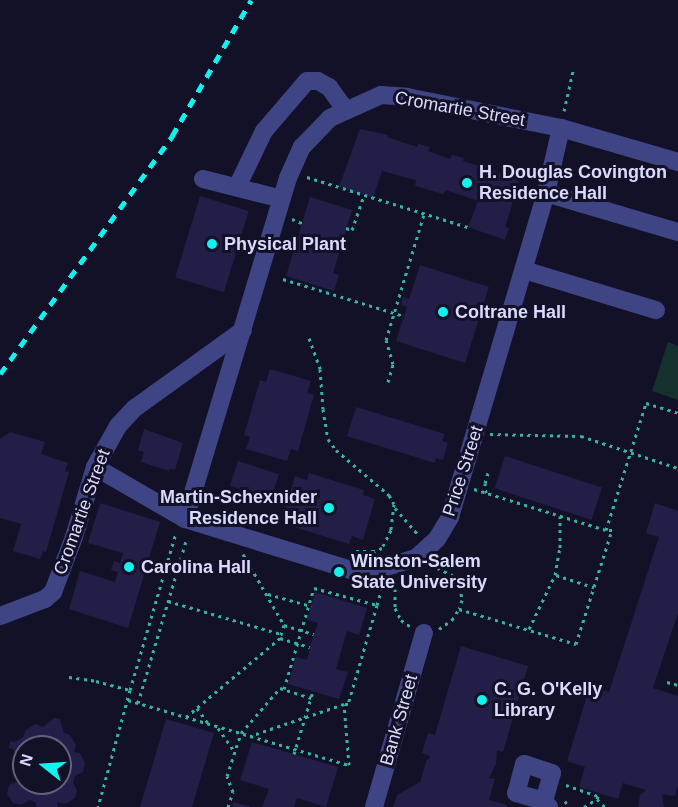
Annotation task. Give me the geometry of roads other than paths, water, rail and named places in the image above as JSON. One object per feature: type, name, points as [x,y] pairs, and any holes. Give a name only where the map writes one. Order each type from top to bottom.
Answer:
[{"type":"street","points":[[237,187],[264,131],[307,81],[318,81],[328,87],[346,110]]},
{"type":"street","name":"Cromartie Street","points":[[185,521],[282,199],[302,147],[330,118],[381,95],[407,97],[561,128],[678,162]]},
{"type":"street","name":"Price Street","points":[[95,466],[185,521],[351,570],[376,570],[416,558],[437,539],[450,517],[482,428],[548,188],[561,128]]},
{"type":"street","points":[[203,179],[282,199]]},
{"type":"street","points":[[548,188],[678,232]]},
{"type":"street","points":[[524,270],[656,310]]},
{"type":"street","name":"Cromartie Street","points":[[0,616],[45,599],[53,592],[74,537],[95,466],[118,426],[135,408],[243,330]]},
{"type":"street","name":"Bank Street","points":[[374,807],[424,633]]},
{"type":"railway","points":[[0,374],[172,136],[251,0]]},
{"type":"place","name":"H. Douglas Covington Residence Hall","points":[[467,183]]},
{"type":"place","name":"Physical Plant","points":[[212,244]]},
{"type":"place","name":"Coltrane Hall","points":[[443,312]]},
{"type":"place","name":"Martin-Schexnider Residence Hall","points":[[329,508]]},
{"type":"place","name":"Carolina Hall","points":[[129,567]]},
{"type":"place","name":"Winston-Salem State University","points":[[339,572]]},
{"type":"place","name":"C. G. O'Kelly Library","points":[[482,700]]}]
